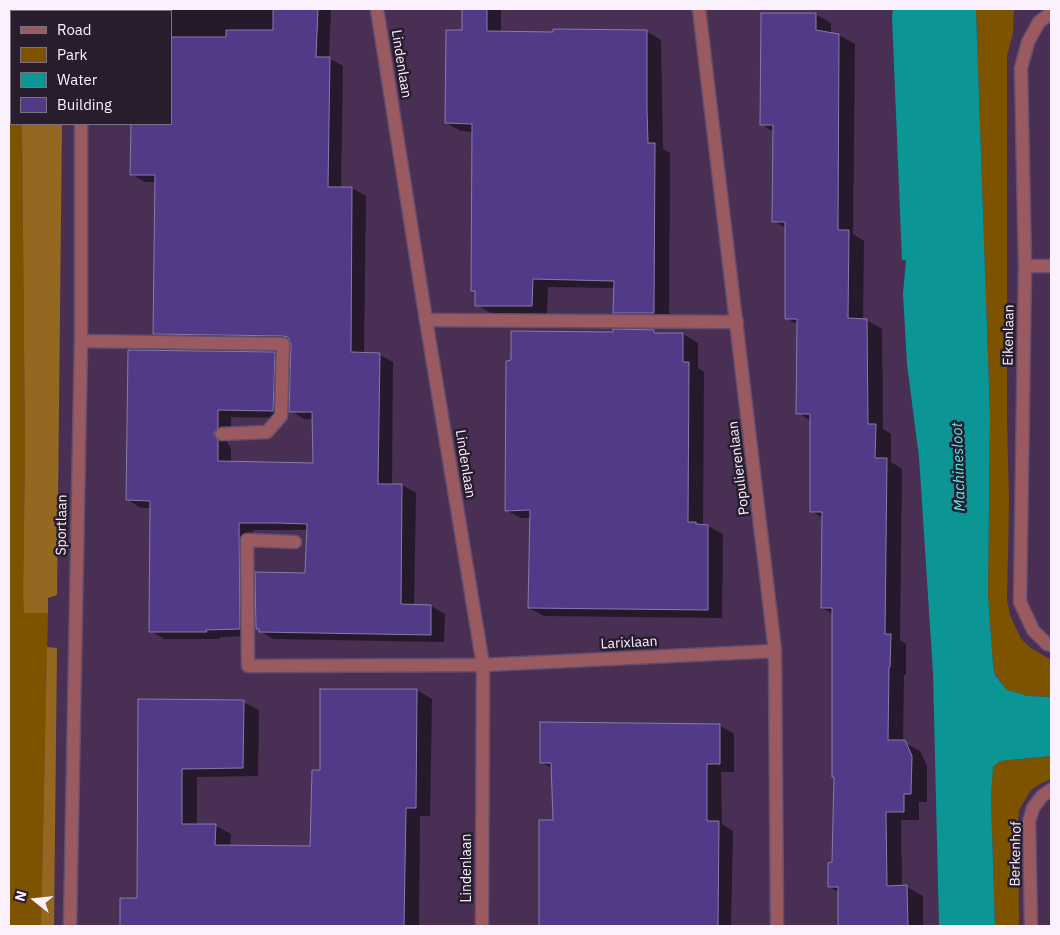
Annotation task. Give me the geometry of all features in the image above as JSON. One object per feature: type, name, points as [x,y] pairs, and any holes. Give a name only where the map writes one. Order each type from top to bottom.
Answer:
[{"type":"street","name":"Lindenlaan","points":[[378,9],[426,320],[483,665],[482,926]]},
{"type":"street","name":"Populierenlaan","points":[[700,9],[775,651],[778,926]]},
{"type":"street","name":"Eikenlaan","points":[[1049,645],[1034,630],[1020,602],[1025,266],[1021,68],[1028,42],[1039,22],[1051,13]]},
{"type":"street","name":"Sportlaan","points":[[70,926],[81,341],[81,125]]},
{"type":"street","points":[[1025,266],[1051,266]]},
{"type":"street","points":[[426,320],[737,322]]},
{"type":"street","points":[[81,341],[283,344],[281,416],[267,432],[222,434]]},
{"type":"street","name":"Larixlaan","points":[[295,542],[247,540],[248,666],[483,665],[775,651]]},
{"type":"street","name":"Berkenhof","points":[[1031,926],[1029,822],[1033,808],[1042,796],[1051,790]]},
{"type":"green space","points":[[976,9],[1014,9],[1013,33],[1007,56],[1007,421],[1009,501],[1007,600],[1010,615],[1021,639],[1031,648],[1051,660],[1051,697],[1028,696],[1007,690],[995,674],[993,664],[988,595],[990,415]]},
{"type":"green space","points":[[10,42],[10,125],[22,125],[25,452],[24,613],[48,613],[41,926],[9,926]]},
{"type":"green space","points":[[1051,756],[1051,779],[1031,790],[1019,810],[1019,926],[995,926],[991,798],[993,767],[1000,761]]},
{"type":"shaded area","points":[[22,125],[62,125],[57,595],[48,598],[48,613],[24,613],[25,452]]},
{"type":"shaded area","points":[[47,647],[57,648],[54,926],[41,926]]},
{"type":"water","name":"Machinesloot","points":[[893,9],[976,9],[990,415],[988,595],[993,664],[995,675],[1007,690],[1028,696],[1051,697],[1051,756],[1000,761],[993,767],[991,798],[995,926],[939,926],[933,673],[919,457],[907,364],[903,294],[906,260],[902,260]]},
{"type":"building","points":[[273,9],[318,9],[316,57],[330,57],[328,187],[352,187],[351,352],[380,353],[378,484],[402,484],[401,604],[431,605],[431,635],[259,632],[259,629],[256,629],[255,572],[305,573],[307,524],[276,523],[239,523],[240,629],[206,630],[207,632],[149,632],[150,501],[126,500],[128,350],[275,352],[273,411],[218,410],[218,427],[214,434],[218,441],[218,461],[313,463],[312,412],[289,412],[291,344],[288,337],[153,334],[155,175],[130,175],[131,125],[172,125],[172,37],[226,37],[226,30],[273,30]]},
{"type":"building","points":[[462,9],[487,9],[487,31],[553,32],[553,29],[647,30],[648,143],[655,143],[654,313],[613,313],[614,281],[533,279],[532,306],[475,306],[475,291],[471,291],[472,124],[445,123],[446,30],[462,30]]},
{"type":"building","points":[[761,13],[816,13],[816,30],[839,34],[838,230],[849,230],[848,318],[867,319],[868,424],[876,424],[875,458],[887,458],[885,634],[891,634],[888,740],[905,740],[912,756],[911,794],[904,794],[904,812],[886,812],[887,886],[907,885],[908,926],[838,926],[838,887],[828,887],[828,863],[832,862],[834,777],[832,777],[832,608],[821,608],[822,512],[810,512],[810,414],[796,414],[797,319],[785,319],[785,222],[772,222],[773,125],[760,125]]},
{"type":"building","points":[[613,329],[654,330],[654,333],[683,333],[683,362],[689,362],[688,522],[708,525],[708,610],[528,608],[530,510],[505,511],[506,361],[511,360],[511,331],[613,332]]},
{"type":"building","points":[[320,689],[417,689],[416,808],[406,808],[404,926],[120,926],[120,898],[137,898],[138,699],[244,700],[243,768],[182,769],[182,824],[216,824],[215,845],[310,846],[312,770],[320,770]]},
{"type":"building","points":[[540,722],[720,724],[720,764],[707,764],[707,821],[719,821],[718,926],[539,926],[539,820],[553,820],[551,763],[540,763]]}]
